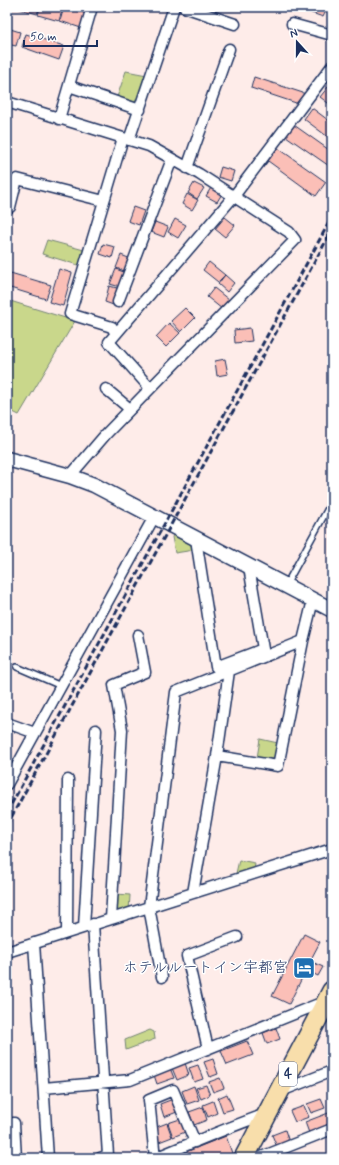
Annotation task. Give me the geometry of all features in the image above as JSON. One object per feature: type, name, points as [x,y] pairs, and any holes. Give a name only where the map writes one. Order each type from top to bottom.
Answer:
[{"type":"highway","name":"4","points":[[251,1157],[268,1113],[330,995]]},
{"type":"street","points":[[59,118],[92,7]]},
{"type":"street","points":[[116,334],[112,327],[70,314],[104,201],[126,139],[140,110],[174,7]]},
{"type":"street","points":[[184,7],[235,24]]},
{"type":"street","points":[[292,24],[332,35]]},
{"type":"street","points":[[187,168],[229,49]]},
{"type":"street","points":[[150,388],[109,342],[234,196],[332,66]]},
{"type":"street","points":[[69,86],[140,110]]},
{"type":"street","points":[[7,102],[149,146],[234,196],[289,232],[295,240],[106,434],[70,476]]},
{"type":"street","points":[[118,302],[172,159]]},
{"type":"street","points":[[10,207],[17,179],[104,201]]},
{"type":"street","points":[[106,389],[130,409]]},
{"type":"street","points":[[7,459],[70,476],[94,485],[332,610]]},
{"type":"street","points":[[7,784],[10,773],[35,733],[154,517]]},
{"type":"street","points":[[196,539],[216,667],[263,649],[249,567]]},
{"type":"street","points":[[217,756],[278,766],[303,641],[313,600]]},
{"type":"street","points":[[111,919],[122,730],[114,685],[145,672],[138,635]]},
{"type":"street","points":[[162,977],[149,907],[176,692],[303,641]]},
{"type":"street","points":[[193,893],[217,756],[229,671]]},
{"type":"street","points":[[7,723],[35,733]]},
{"type":"street","points":[[96,730],[89,926],[104,1083],[108,1155],[100,1158]]},
{"type":"street","points":[[67,933],[68,780]]},
{"type":"street","points":[[7,952],[332,849]]},
{"type":"street","points":[[208,1049],[187,956],[237,937]]},
{"type":"street","points":[[34,943],[48,1158]]},
{"type":"street","points":[[44,1088],[130,1080],[208,1049],[330,995]]},
{"type":"street","points":[[279,1092],[332,1071]]},
{"type":"street","points":[[195,1142],[173,1090],[149,1100],[155,1158],[268,1113]]},
{"type":"street","points":[[7,1124],[14,1123],[16,1158]]},
{"type":"street","points":[[251,1157],[332,1129]]},
{"type":"lane","points":[[286,586],[332,501]]},
{"type":"lane","points":[[17,666],[61,686]]},
{"type":"green space","points":[[126,71],[147,75],[136,107],[116,100]]},
{"type":"green space","points":[[47,240],[84,250],[81,266],[42,254]]},
{"type":"green space","points":[[7,300],[75,321],[19,415],[7,409]]},
{"type":"green space","points":[[174,534],[193,543],[194,550],[175,553],[172,537]]},
{"type":"green space","points":[[260,739],[278,743],[276,756],[269,760],[257,758]]},
{"type":"green space","points":[[239,860],[255,863],[254,872],[235,878]]},
{"type":"green space","points":[[116,894],[130,895],[129,912],[114,913]]},
{"type":"green space","points":[[150,1030],[154,1032],[155,1039],[126,1050],[125,1040]]},
{"type":"building","points":[[17,7],[40,7],[37,14]]},
{"type":"building","points":[[40,7],[63,7],[59,21],[38,15]]},
{"type":"building","points":[[64,7],[85,13],[81,28],[60,21]]},
{"type":"building","points":[[293,7],[309,7],[307,12]]},
{"type":"building","points":[[311,7],[322,7],[327,9],[323,17],[309,12]]},
{"type":"building","points":[[7,28],[20,32],[16,46],[7,44]]},
{"type":"building","points":[[26,34],[64,46],[59,60],[22,47]]},
{"type":"building","points":[[254,77],[306,94],[302,105],[251,88]]},
{"type":"building","points":[[328,87],[332,90],[332,106],[320,97]]},
{"type":"building","points":[[312,108],[332,123],[332,140],[304,119]]},
{"type":"building","points":[[294,125],[332,152],[332,168],[286,136]]},
{"type":"building","points":[[278,148],[326,182],[316,196],[268,161]]},
{"type":"building","points":[[221,167],[234,171],[231,181],[218,177]]},
{"type":"building","points":[[194,183],[204,188],[197,199],[188,193]]},
{"type":"building","points":[[212,186],[223,192],[217,202],[206,196]]},
{"type":"building","points":[[187,194],[198,200],[192,210],[182,204]]},
{"type":"building","points":[[133,207],[144,211],[139,225],[128,221]]},
{"type":"building","points":[[225,217],[235,225],[225,237],[215,229]]},
{"type":"building","points":[[175,219],[186,225],[178,238],[168,232]]},
{"type":"building","points":[[155,222],[168,227],[164,237],[151,232]]},
{"type":"building","points":[[103,244],[115,247],[112,258],[100,254]]},
{"type":"building","points":[[121,255],[131,259],[127,272],[116,268]]},
{"type":"building","points":[[209,262],[225,275],[218,282],[203,270]]},
{"type":"building","points":[[59,269],[72,273],[63,306],[49,302]]},
{"type":"building","points":[[116,269],[126,273],[120,287],[110,284]]},
{"type":"building","points":[[7,272],[51,285],[46,299],[7,287]]},
{"type":"building","points":[[225,275],[234,283],[227,292],[218,284]]},
{"type":"building","points":[[109,286],[121,289],[116,306],[105,302]]},
{"type":"building","points":[[214,288],[229,300],[222,309],[207,297]]},
{"type":"building","points":[[185,308],[195,318],[181,332],[171,321]]},
{"type":"building","points":[[169,323],[180,333],[166,347],[156,337]]},
{"type":"building","points":[[250,328],[252,341],[235,343],[234,330]]},
{"type":"building","points":[[225,359],[228,374],[217,376],[215,361]]},
{"type":"building","name":"ホテルルートイン宇都宮","points":[[304,934],[320,942],[310,961],[323,967],[318,976],[306,970],[289,1004],[272,996]]},
{"type":"building","points":[[276,1028],[280,1039],[267,1044],[263,1033]]},
{"type":"building","points":[[247,1041],[253,1055],[227,1065],[221,1051]]},
{"type":"building","points":[[213,1059],[218,1074],[210,1077],[204,1062]]},
{"type":"building","points":[[185,1063],[189,1075],[177,1080],[172,1068]]},
{"type":"building","points":[[198,1065],[203,1079],[194,1082],[189,1068]]},
{"type":"building","points":[[170,1068],[174,1078],[157,1084],[154,1075]]},
{"type":"building","points":[[220,1078],[224,1088],[213,1092],[209,1082]]},
{"type":"building","points":[[206,1085],[210,1095],[201,1099],[196,1088]]},
{"type":"building","points":[[194,1086],[199,1100],[187,1104],[182,1091]]},
{"type":"building","points":[[227,1094],[233,1109],[223,1112],[218,1098]]},
{"type":"building","points":[[173,1099],[177,1112],[164,1117],[160,1104]]},
{"type":"building","points":[[321,1099],[325,1108],[311,1113],[307,1104]]},
{"type":"building","points":[[213,1101],[217,1113],[208,1117],[203,1105]]},
{"type":"building","points":[[304,1106],[309,1117],[295,1122],[290,1111]]},
{"type":"building","points":[[203,1107],[207,1120],[194,1125],[189,1112]]},
{"type":"building","points":[[331,1112],[332,1124],[309,1133],[305,1122]]},
{"type":"building","points":[[180,1119],[185,1132],[173,1137],[168,1123]]},
{"type":"building","points":[[167,1123],[172,1137],[159,1142],[154,1128]]},
{"type":"building","points":[[285,1130],[289,1142],[277,1147],[272,1135]]},
{"type":"building","points":[[226,1136],[233,1156],[227,1158],[173,1157]]},
{"type":"railway","points":[[7,812],[332,217]]},
{"type":"railway","points":[[7,825],[332,230]]},
{"type":"place","name":"ホテルルートイン宇都宮","points":[[304,968]]}]
